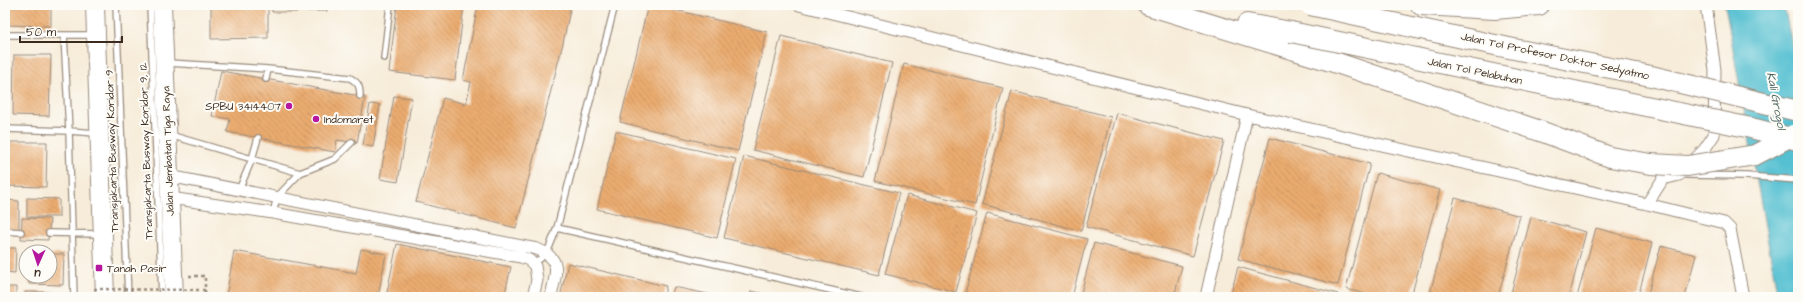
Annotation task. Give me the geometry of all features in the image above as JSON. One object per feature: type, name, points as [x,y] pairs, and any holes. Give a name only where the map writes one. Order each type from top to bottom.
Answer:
[{"type":"highway","points":[[95,5],[103,234],[100,293]]},
{"type":"highway","name":"Jalan Jembatan Tiga Raya","points":[[162,5],[174,297]]},
{"type":"highway","points":[[1150,5],[1338,63],[1543,132],[1610,157],[1651,164],[1688,166],[1717,162],[1755,155],[1798,131]]},
{"type":"highway","name":"Jalan Tol Pelabuhan","points":[[1150,5],[1374,49],[1502,77],[1752,128],[1798,140]]},
{"type":"highway","name":"Jalan Tol Profesor Doktor Sedyatmo","points":[[1310,5],[1509,48],[1651,76],[1798,111]]},
{"type":"highway","points":[[1421,5],[1495,9],[1539,5]]},
{"type":"street","points":[[800,5],[1247,115],[1647,204],[1724,223],[1730,229],[1743,297]]},
{"type":"street","points":[[1647,204],[1663,179],[1679,175],[1704,150],[1714,135],[1715,70],[1706,5]]},
{"type":"street","points":[[1206,297],[1247,115]]},
{"type":"street","points":[[169,176],[526,246],[547,253],[553,257],[556,268],[551,297]]},
{"type":"street","points":[[170,198],[273,213],[512,255],[529,260],[534,264],[537,272],[537,280],[533,297]]},
{"type":"lane","name":"Transjakarta Busway Koridor 9","points":[[116,5],[128,297]]},
{"type":"lane","name":"Transjakarta Busway Koridor 9, 12","points":[[150,5],[162,297]]},
{"type":"lane","points":[[384,58],[390,5]]},
{"type":"lane","points":[[534,264],[547,253],[557,228],[615,5]]},
{"type":"lane","points":[[64,34],[69,131],[74,297]]},
{"type":"lane","points":[[5,35],[96,34]]},
{"type":"lane","points":[[164,63],[268,69],[350,78],[357,82],[360,88],[360,96]]},
{"type":"lane","points":[[266,79],[268,69]]},
{"type":"lane","points":[[5,129],[100,133]]},
{"type":"lane","points":[[167,134],[300,173]]},
{"type":"lane","points":[[240,190],[258,138]]},
{"type":"lane","points":[[273,213],[277,197],[300,173],[335,159],[352,142]]},
{"type":"lane","points":[[1679,175],[1746,176],[1798,180]]},
{"type":"lane","points":[[557,228],[861,297]]},
{"type":"lane","points":[[5,231],[21,232]]},
{"type":"lane","points":[[49,233],[103,234]]},
{"type":"path","points":[[100,293],[205,292],[205,276]]},
{"type":"water","name":"Kali Grogol","points":[[1725,5],[1784,5],[1798,77],[1798,297],[1778,297]]},
{"type":"building","points":[[6,5],[51,5],[51,26],[5,25]]},
{"type":"building","points":[[211,5],[268,5],[268,38],[211,39]]},
{"type":"building","points":[[272,5],[298,5],[298,12],[272,12]]},
{"type":"building","points":[[304,5],[327,5],[327,11],[305,11]]},
{"type":"building","points":[[397,5],[464,5],[455,80],[389,72]]},
{"type":"building","points":[[478,5],[571,5],[563,43],[516,228],[416,202],[443,98],[466,104],[471,82],[463,80]]},
{"type":"building","points":[[648,5],[654,5],[767,32],[738,151],[620,122]]},
{"type":"building","points":[[781,36],[892,63],[864,177],[753,150]]},
{"type":"building","points":[[14,55],[51,55],[49,116],[13,115]]},
{"type":"building","points":[[904,64],[1003,88],[975,205],[875,181]]},
{"type":"building","name":"SPBU 3414407","points":[[221,71],[365,97],[357,143],[337,140],[335,152],[227,132],[230,119],[212,116]]},
{"type":"building","points":[[1012,91],[1111,117],[1081,231],[982,204]]},
{"type":"building","points":[[394,96],[412,98],[398,182],[380,179]]},
{"type":"building","points":[[370,104],[380,105],[373,147],[363,145]]},
{"type":"building","points":[[1117,113],[1224,141],[1193,256],[1086,227]]},
{"type":"building","points":[[616,131],[736,159],[717,238],[597,209]]},
{"type":"building","points":[[1270,138],[1370,164],[1338,285],[1238,259]]},
{"type":"building","points":[[6,142],[47,142],[46,187],[5,186]]},
{"type":"building","points":[[744,156],[899,193],[879,275],[724,238]]},
{"type":"building","points":[[1377,173],[1440,190],[1411,297],[1377,297],[1346,289]]},
{"type":"building","points":[[907,195],[977,213],[956,292],[885,274]]},
{"type":"building","points":[[27,198],[59,199],[59,217],[27,217]]},
{"type":"building","points":[[1455,198],[1520,216],[1498,297],[1429,297]]},
{"type":"building","points":[[5,200],[19,201],[19,230],[5,230]]},
{"type":"building","points":[[987,213],[1087,239],[1072,297],[964,297]]},
{"type":"building","points":[[1531,217],[1586,232],[1569,297],[1510,297]]},
{"type":"building","points":[[22,218],[50,219],[48,240],[21,239]]},
{"type":"building","points":[[1596,228],[1652,243],[1638,297],[1577,297]]},
{"type":"building","points":[[1094,243],[1182,266],[1174,297],[1080,297]]},
{"type":"building","points":[[397,244],[511,267],[504,297],[386,297]]},
{"type":"building","points":[[1661,246],[1696,255],[1685,297],[1647,297]]},
{"type":"building","points":[[5,248],[16,248],[15,273],[5,272]]},
{"type":"building","points":[[361,249],[386,254],[378,297],[226,297],[234,251],[356,273]]},
{"type":"building","points":[[58,254],[64,254],[63,285],[29,284],[58,284]]},
{"type":"building","points":[[568,263],[666,286],[664,297],[560,297]]},
{"type":"building","points":[[1238,267],[1338,294],[1337,297],[1230,297]]},
{"type":"building","points":[[7,287],[16,287],[16,297],[6,297]]},
{"type":"building","points":[[674,287],[717,296],[717,297],[671,297]]},
{"type":"building","points":[[751,291],[773,296],[773,297],[750,297]]},
{"type":"building","points":[[25,292],[51,292],[51,297],[25,297]]},
{"type":"place","name":"SPBU 3414407","points":[[289,106]]},
{"type":"place","name":"Indomaret","points":[[316,119]]},
{"type":"place","name":"Tanah Pasir","points":[[99,268]]}]
